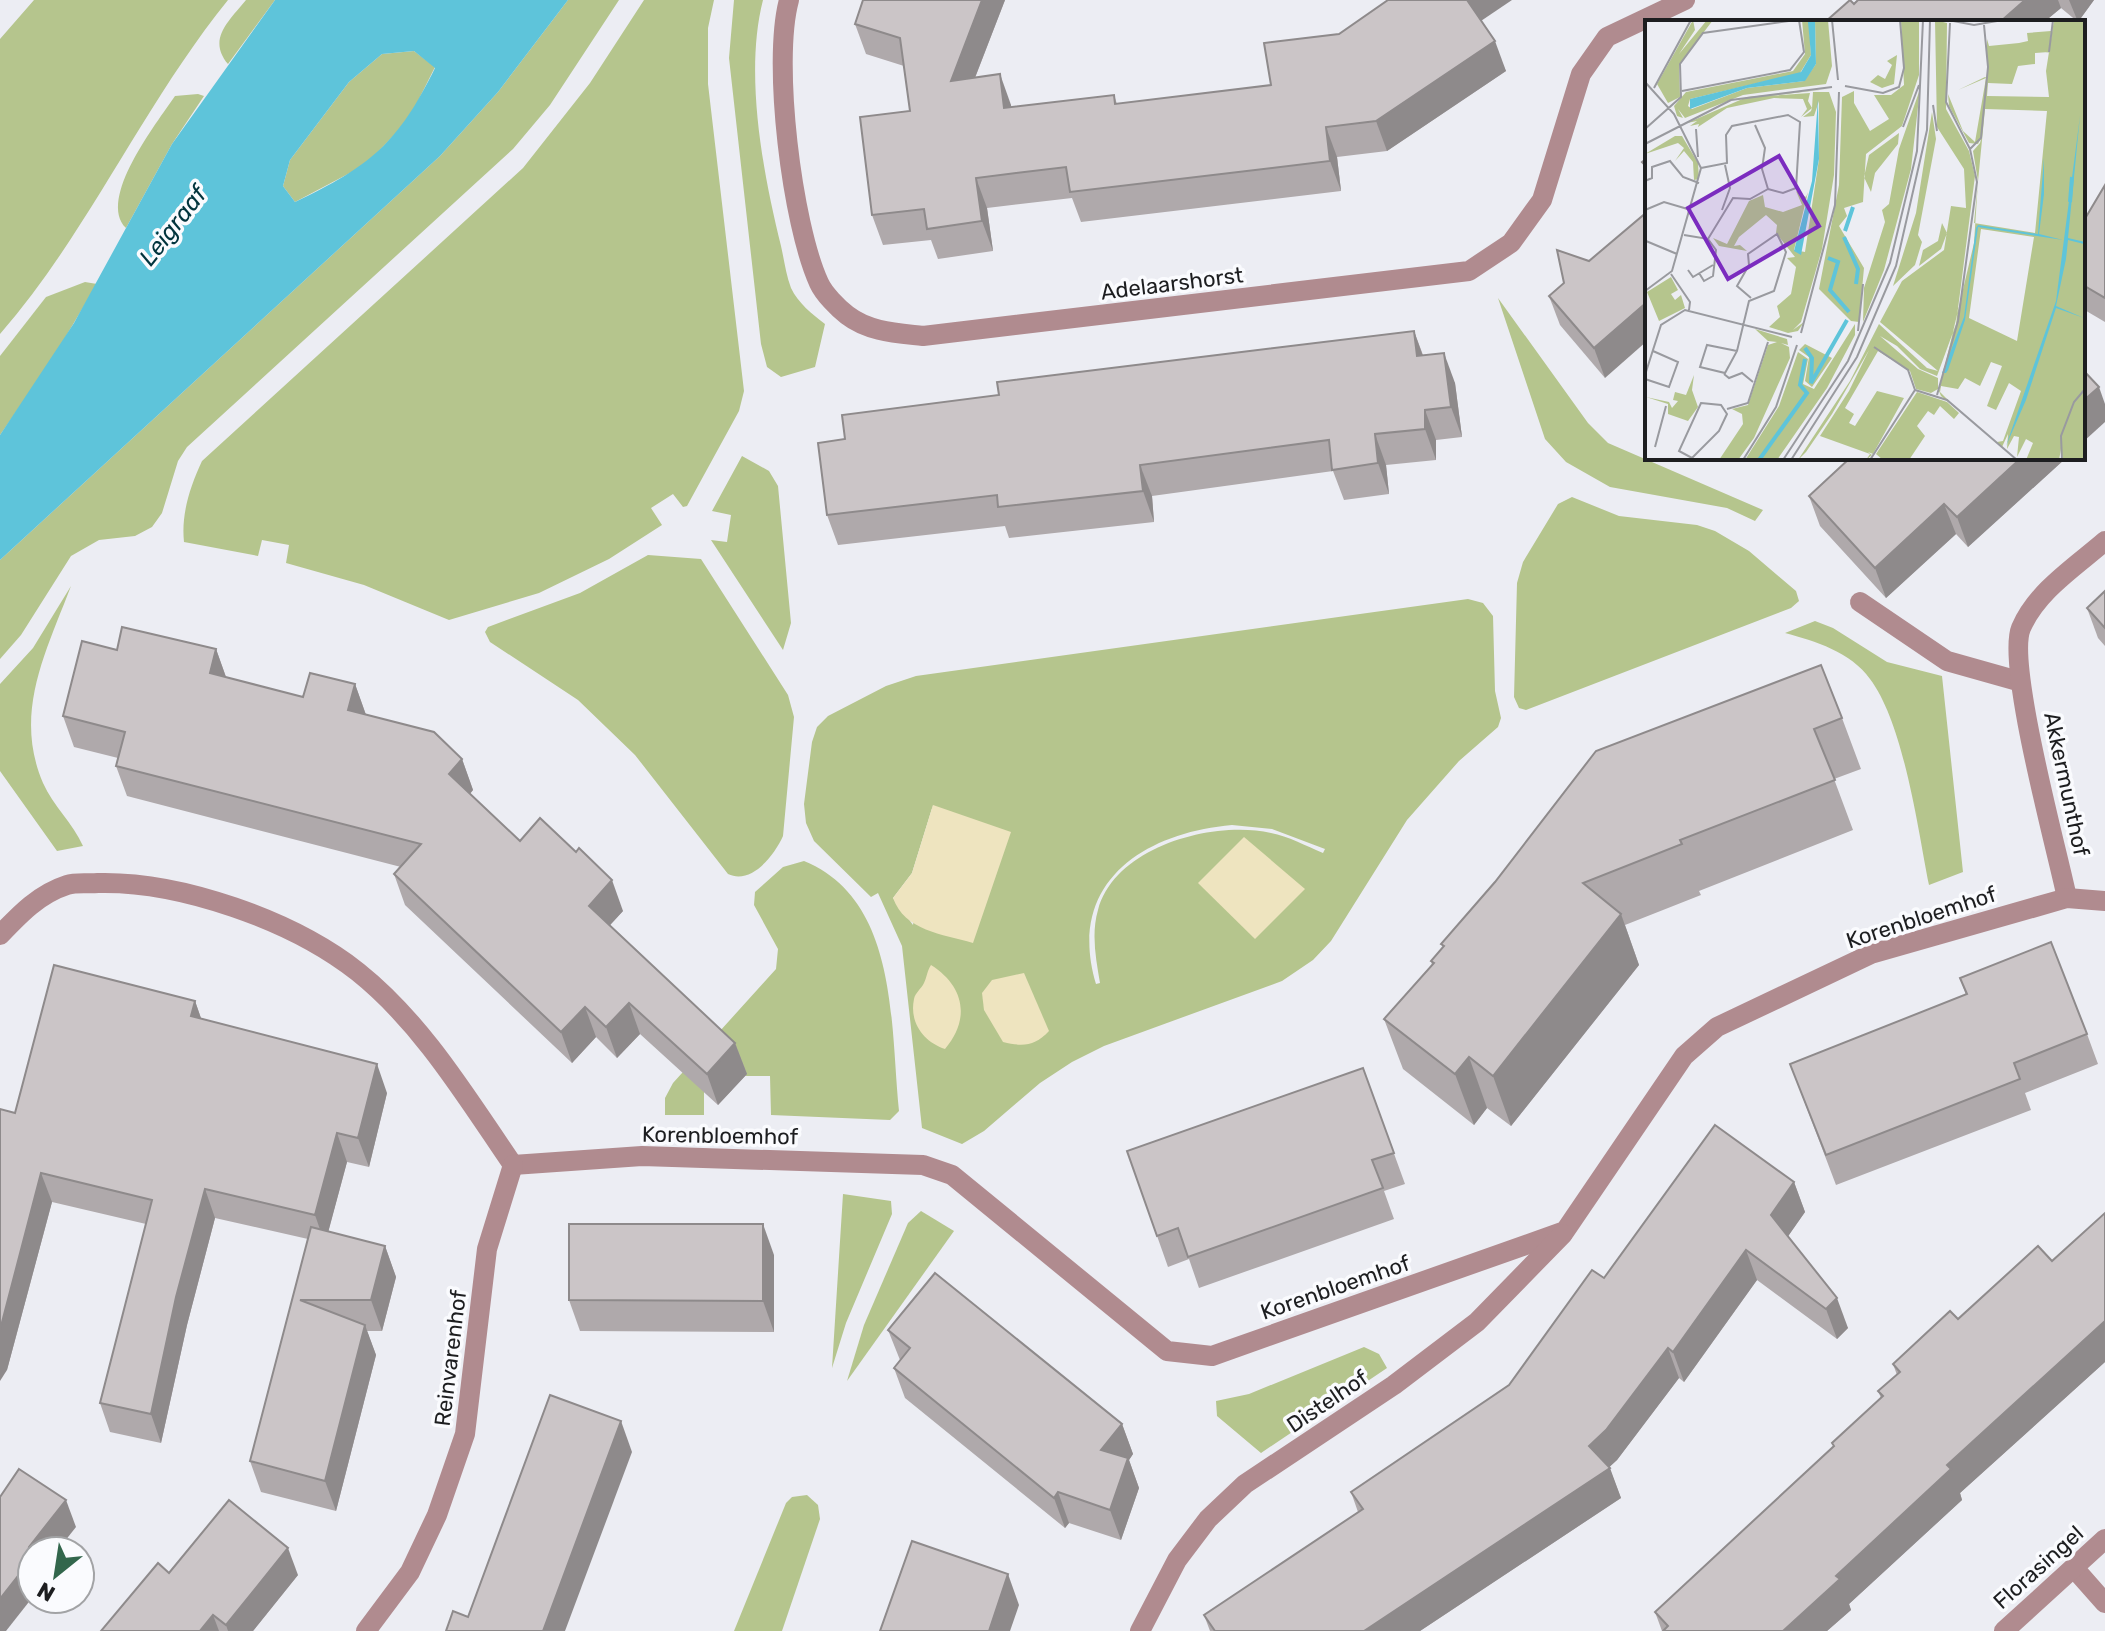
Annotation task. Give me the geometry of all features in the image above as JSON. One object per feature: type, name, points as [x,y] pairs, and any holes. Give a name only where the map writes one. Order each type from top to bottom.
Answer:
[{"type":"street","name":"Adelaarshorst","points":[[789,0],[784,90],[804,242],[821,286],[847,315],[874,330],[923,336],[1469,271],[1511,243],[1542,200],[1581,74],[1607,37],[1685,0]]},
{"type":"street","name":"Akkermunthof","points":[[2067,898],[2018,681],[2020,630],[2042,595],[2105,541]]},
{"type":"street","points":[[1860,602],[1947,661],[2018,681]]},
{"type":"street","points":[[0,935],[27,906],[69,884],[132,882],[231,906],[302,936],[358,972],[407,1020],[448,1070],[513,1165]]},
{"type":"street","name":"Korenbloemhof","points":[[513,1165],[642,1156],[923,1165],[952,1175],[1167,1351],[1212,1356],[1565,1231],[1684,1056],[1717,1027],[1871,954],[2067,898],[2105,901]]},
{"type":"street","name":"Reinvarenhof","points":[[366,1631],[410,1572],[437,1515],[465,1434],[487,1249],[513,1165]]},
{"type":"street","name":"Distelhof","points":[[1140,1631],[1177,1560],[1208,1519],[1245,1484],[1394,1385],[1477,1322],[1565,1231]]},
{"type":"street","name":"Florasingel","points":[[2004,1631],[2105,1539]]},
{"type":"street","points":[[2074,1568],[2105,1603]]},
{"type":"green space","points":[[34,0],[228,0],[169,82],[61,254],[0,334],[0,39]]},
{"type":"green space","points":[[246,0],[275,0],[228,64],[222,55],[220,38],[227,23]]},
{"type":"green space","points":[[568,0],[619,0],[550,105],[513,149],[187,447],[178,461],[162,513],[152,527],[135,536],[99,540],[71,556],[21,635],[0,659],[0,560],[440,156],[498,92]]},
{"type":"green space","points":[[644,0],[714,0],[708,28],[708,84],[744,391],[739,411],[687,506],[683,507],[673,494],[651,508],[662,525],[609,559],[539,593],[449,620],[364,585],[286,563],[289,545],[262,540],[258,556],[184,542],[187,501],[202,461],[523,168],[590,83]]},
{"type":"green space","points":[[734,0],[763,0],[755,59],[762,156],[791,288],[801,303],[825,324],[815,367],[781,377],[767,367],[761,344],[729,58]]},
{"type":"green space","points":[[414,51],[435,67],[408,121],[365,165],[295,202],[283,186],[290,160],[349,82],[382,54]]},
{"type":"green space","points":[[175,96],[204,96],[172,144],[126,228],[119,215],[119,199],[132,162]]},
{"type":"green space","points":[[85,282],[97,284],[50,363],[0,435],[0,356],[46,297]]},
{"type":"green space","points":[[1498,298],[1588,423],[1608,443],[1763,510],[1755,521],[1727,508],[1610,487],[1566,462],[1545,439]]},
{"type":"green space","points":[[742,456],[769,471],[778,486],[791,623],[783,650],[711,540],[727,542],[731,515],[712,511]]},
{"type":"green space","points":[[1572,497],[1619,516],[1697,525],[1715,531],[1749,551],[1796,591],[1799,601],[1791,608],[1526,710],[1519,708],[1514,697],[1517,583],[1523,562],[1558,504]]},
{"type":"green space","points":[[648,555],[701,559],[788,695],[794,717],[783,836],[768,860],[745,876],[728,874],[635,755],[578,700],[490,642],[485,632],[488,627],[580,593]]},
{"type":"green space","points":[[71,586],[43,659],[32,707],[31,732],[43,783],[83,846],[57,851],[0,771],[0,684],[33,648]]},
{"type":"green space","points":[[1468,599],[1483,603],[1493,616],[1495,691],[1501,718],[1498,727],[1459,761],[1407,820],[1331,941],[1313,960],[1282,981],[1104,1046],[1072,1062],[1040,1083],[984,1131],[962,1144],[922,1128],[902,946],[878,893],[871,897],[814,841],[806,823],[804,804],[812,742],[817,727],[828,716],[886,686],[916,676]],"holes":[[[933,805],[913,925],[893,898],[912,873]],[[1232,825],[1272,829],[1325,849],[1323,853],[1271,833],[1248,830],[1196,835],[1145,854],[1124,869],[1108,888],[1098,910],[1095,937],[1100,983],[1096,984],[1090,949],[1092,918],[1102,892],[1119,870],[1142,852],[1169,839]]]},
{"type":"green space","points":[[1815,621],[1833,628],[1887,662],[1942,676],[1963,872],[1929,885],[1901,749],[1882,699],[1870,679],[1843,655],[1785,633]]},
{"type":"green space","points":[[804,861],[835,879],[858,904],[873,935],[884,968],[890,1004],[899,1111],[890,1120],[771,1115],[770,1076],[704,1076],[704,1115],[665,1115],[665,1098],[673,1083],[776,969],[778,949],[754,905],[755,892],[783,867]]},
{"type":"green space","points":[[843,1194],[891,1201],[892,1214],[846,1323],[832,1368]]},
{"type":"green space","points":[[921,1211],[954,1231],[847,1381],[864,1325],[908,1223]]},
{"type":"green space","points":[[1364,1347],[1379,1354],[1387,1368],[1261,1453],[1217,1416],[1216,1401],[1249,1394]]},
{"type":"green space","points":[[807,1495],[818,1505],[820,1519],[782,1631],[734,1631],[786,1503],[792,1497]]},
{"type":"sand","points":[[933,805],[1011,832],[973,943],[937,934],[915,924],[906,918],[893,898],[912,873]]},
{"type":"sand","points":[[1244,837],[1305,889],[1255,939],[1198,883]]},
{"type":"sand","points":[[931,965],[951,983],[960,1003],[958,1026],[945,1049],[925,1036],[914,1016],[915,997]]},
{"type":"sand","points":[[1024,973],[1049,1031],[1028,1044],[1003,1042],[984,1010],[982,993],[992,980]]},
{"type":"water","name":"Leigraaf","points":[[275,0],[568,0],[498,92],[440,156],[0,560],[0,435],[74,323],[172,144]],"holes":[[[414,51],[435,68],[408,116],[380,150],[344,176],[295,202],[283,186],[290,160],[349,82],[382,54]]]},
{"type":"building","points":[[863,0],[982,0],[951,81],[1000,74],[1004,108],[1114,95],[1115,104],[1271,85],[1264,43],[1339,34],[1388,0],[1467,0],[1495,41],[1376,121],[1326,127],[1330,161],[1070,192],[1066,167],[976,178],[982,221],[927,229],[924,209],[872,215],[860,117],[910,111],[900,38],[855,24]]},
{"type":"building","points":[[1850,0],[1854,4],[1858,0],[2025,0],[2002,20],[1827,20]]},
{"type":"building","points":[[2105,185],[2105,298],[2085,286],[2085,219]]},
{"type":"building","points":[[1645,214],[1645,304],[1594,348],[1549,296],[1564,283],[1557,250],[1589,261]]},
{"type":"building","points":[[1414,331],[1417,356],[1444,353],[1451,407],[1425,410],[1425,429],[1375,434],[1378,463],[1332,470],[1329,440],[1140,465],[1143,491],[998,507],[997,495],[827,515],[818,443],[845,439],[842,415],[999,395],[997,382]]},
{"type":"building","points":[[2085,372],[2099,387],[2085,399]]},
{"type":"building","points":[[1848,460],[2019,460],[1957,517],[1944,504],[1875,568],[1809,496]]},
{"type":"building","points":[[2105,591],[2105,628],[2087,608]]},
{"type":"building","points":[[122,627],[216,649],[210,673],[303,697],[310,673],[355,684],[348,710],[434,732],[462,759],[449,774],[520,841],[540,818],[576,852],[579,848],[612,880],[589,906],[735,1043],[707,1074],[629,1003],[606,1027],[585,1007],[561,1032],[394,874],[421,844],[116,766],[125,732],[63,716],[82,641],[117,650]]},
{"type":"building","points":[[1821,665],[1842,718],[1814,729],[1835,780],[1680,840],[1682,844],[1583,883],[1621,914],[1493,1076],[1469,1057],[1455,1074],[1384,1019],[1434,963],[1431,961],[1444,946],[1441,944],[1495,882],[1596,751]]},
{"type":"building","points":[[2051,942],[2087,1034],[2014,1063],[2020,1079],[1826,1155],[1790,1064],[1967,994],[1960,978]]},
{"type":"building","points":[[54,965],[195,1001],[191,1016],[377,1064],[358,1138],[337,1133],[315,1215],[205,1189],[176,1297],[151,1414],[100,1403],[152,1200],[41,1173],[0,1330],[0,1109],[15,1113]]},
{"type":"building","points":[[1363,1068],[1394,1153],[1372,1160],[1383,1188],[1188,1257],[1178,1228],[1157,1236],[1127,1151]]},
{"type":"building","points":[[1715,1125],[1794,1182],[1771,1215],[1837,1298],[1826,1309],[1746,1250],[1673,1352],[1668,1348],[1606,1430],[1589,1446],[1610,1468],[1364,1631],[1215,1631],[1204,1615],[1363,1509],[1351,1492],[1509,1385],[1592,1270],[1604,1278]]},
{"type":"building","points":[[2105,1213],[2105,1321],[1947,1465],[1951,1469],[1836,1576],[1840,1579],[1783,1631],[1663,1631],[1668,1626],[1655,1612],[1834,1446],[1832,1443],[1883,1396],[1878,1391],[1900,1372],[1893,1364],[1950,1311],[1958,1319],[2038,1246],[2052,1261]]},
{"type":"building","points":[[569,1224],[763,1224],[763,1301],[569,1300]]},
{"type":"building","points":[[311,1227],[385,1246],[371,1300],[300,1300],[365,1325],[325,1481],[250,1461]]},
{"type":"building","points":[[935,1273],[1122,1424],[1101,1450],[1128,1458],[1110,1510],[1058,1492],[1054,1498],[894,1368],[910,1348],[888,1330]]},
{"type":"building","points":[[550,1395],[621,1421],[543,1631],[446,1631],[453,1611],[468,1617]]},
{"type":"building","points":[[19,1469],[66,1500],[38,1535],[16,1535],[16,1578],[0,1599],[0,1497]]},
{"type":"building","points":[[229,1500],[288,1548],[226,1625],[213,1615],[200,1631],[101,1631],[158,1563],[169,1573]]},
{"type":"building","points":[[912,1541],[1008,1574],[989,1631],[880,1631]]}]
